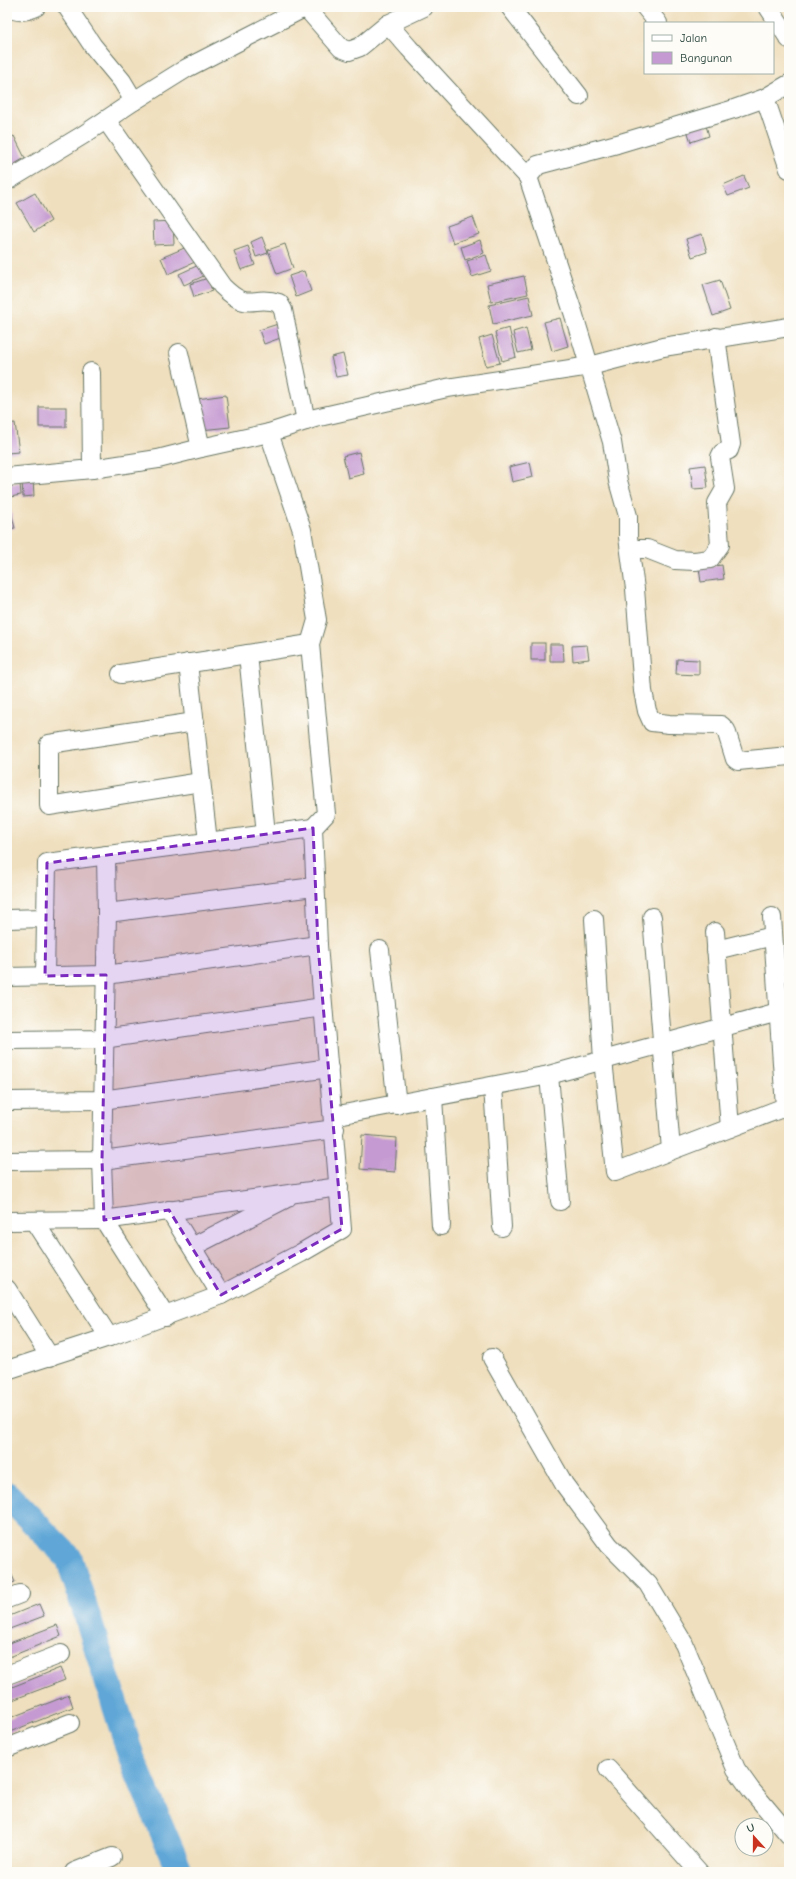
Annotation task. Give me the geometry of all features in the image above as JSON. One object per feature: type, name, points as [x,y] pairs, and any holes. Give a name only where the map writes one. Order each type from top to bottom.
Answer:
[{"type":"street","points":[[7,7],[16,12],[27,11],[36,7]]},
{"type":"street","points":[[67,7],[93,46],[122,81],[134,101]]},
{"type":"street","points":[[7,181],[187,68],[298,11],[308,9],[341,48],[349,51],[360,47],[388,24],[424,7]]},
{"type":"street","points":[[510,7],[579,96]]},
{"type":"street","points":[[645,7],[657,22]]},
{"type":"street","points":[[768,7],[789,39]]},
{"type":"street","points":[[388,24],[528,177],[590,366],[612,442],[618,482],[628,516],[628,537],[631,549],[643,691],[647,711],[652,722],[669,724],[721,725],[726,730],[735,759],[738,761],[789,756]]},
{"type":"street","points":[[528,177],[538,165],[675,128],[765,98],[789,84]]},
{"type":"street","points":[[765,98],[789,169]]},
{"type":"street","points":[[106,120],[222,286],[241,301],[248,303],[272,301],[279,303],[283,310],[306,421]]},
{"type":"street","points":[[7,477],[92,469],[158,459],[269,433],[306,421],[447,388],[590,366],[663,347],[716,337],[789,327]]},
{"type":"street","points":[[631,549],[647,549],[675,560],[695,561],[710,559],[720,545],[717,504],[725,489],[720,457],[722,453],[729,450],[731,444],[716,337]]},
{"type":"street","points":[[179,352],[201,448]]},
{"type":"street","points":[[91,372],[92,469]]},
{"type":"street","points":[[45,976],[47,863],[313,828],[326,814],[310,644],[318,620],[302,530],[269,433]]},
{"type":"street","points":[[121,674],[310,644]]},
{"type":"street","points":[[248,654],[266,834]]},
{"type":"street","points":[[188,663],[208,842]]},
{"type":"street","points":[[195,722],[49,744],[48,806],[201,782]]},
{"type":"street","points":[[7,1370],[109,1337],[166,1317],[221,1295],[301,1253],[342,1229],[318,945],[314,886],[313,828]]},
{"type":"street","points":[[106,856],[106,975],[102,1100],[104,1220],[166,1317]]},
{"type":"street","points":[[107,913],[314,886]]},
{"type":"street","points":[[652,917],[671,1150]]},
{"type":"street","points":[[594,919],[603,1060],[615,1172],[785,1107],[772,917]]},
{"type":"street","points":[[7,919],[45,918]]},
{"type":"street","points":[[715,932],[730,1128]]},
{"type":"street","points":[[716,950],[773,936]]},
{"type":"street","points":[[7,977],[106,975],[318,945]]},
{"type":"street","points":[[380,950],[397,1105]]},
{"type":"street","points":[[7,1040],[104,1039],[323,1006]]},
{"type":"street","points":[[7,1161],[102,1160],[334,1123],[397,1105],[549,1075],[778,1012]]},
{"type":"street","points":[[7,1101],[102,1100],[329,1068]]},
{"type":"street","points":[[549,1075],[560,1200]]},
{"type":"street","points":[[493,1086],[502,1227]]},
{"type":"street","points":[[433,1097],[441,1226]]},
{"type":"street","points":[[7,1221],[104,1220],[300,1191],[339,1187]]},
{"type":"street","points":[[192,1247],[300,1191]]},
{"type":"street","points":[[169,1210],[221,1295]]},
{"type":"street","points":[[34,1221],[109,1337]]},
{"type":"street","points":[[7,1289],[50,1357]]},
{"type":"street","points":[[492,1358],[564,1484],[610,1544],[648,1584],[684,1644],[736,1769],[789,1834]]},
{"type":"street","points":[[7,1675],[61,1654]]},
{"type":"street","points":[[7,1748],[70,1723]]},
{"type":"street","points":[[608,1769],[695,1866],[711,1872]]},
{"type":"street","points":[[74,1872],[112,1857]]},
{"type":"highlighted area","points":[[313,828],[318,945],[342,1229],[221,1295],[169,1210],[104,1220],[102,1160],[106,975],[45,976],[47,863]]},
{"type":"building","points":[[705,122],[709,136],[691,142],[686,127]]},
{"type":"building","points":[[14,136],[25,158],[11,166],[7,159],[7,139]]},
{"type":"building","points":[[744,176],[749,188],[728,196],[723,185]]},
{"type":"building","points":[[35,193],[51,221],[34,232],[17,203]]},
{"type":"building","points":[[473,217],[479,234],[453,243],[447,226]]},
{"type":"building","points":[[173,221],[174,244],[154,245],[153,222]]},
{"type":"building","points":[[702,234],[707,252],[692,257],[686,239]]},
{"type":"building","points":[[262,237],[268,253],[256,257],[251,242]]},
{"type":"building","points":[[480,240],[484,253],[465,260],[461,247]]},
{"type":"building","points":[[285,244],[293,268],[277,274],[268,250]]},
{"type":"building","points":[[189,246],[195,262],[168,274],[161,258]]},
{"type":"building","points":[[248,246],[255,265],[241,270],[234,251]]},
{"type":"building","points":[[486,255],[491,271],[472,277],[467,261]]},
{"type":"building","points":[[201,264],[206,275],[184,285],[179,274]]},
{"type":"building","points":[[304,271],[311,291],[296,297],[289,276]]},
{"type":"building","points":[[524,276],[528,294],[491,302],[487,284]]},
{"type":"building","points":[[208,278],[212,291],[194,297],[190,284]]},
{"type":"building","points":[[720,280],[730,310],[713,316],[703,285]]},
{"type":"building","points":[[529,296],[533,315],[493,324],[489,305]]},
{"type":"building","points":[[560,318],[568,346],[552,351],[544,322]]},
{"type":"building","points":[[278,324],[283,337],[264,344],[259,330]]},
{"type":"building","points":[[509,328],[516,357],[502,361],[495,332]]},
{"type":"building","points":[[526,328],[531,350],[518,353],[513,332]]},
{"type":"building","points":[[492,335],[500,363],[486,366],[479,339]]},
{"type":"building","points":[[343,354],[348,375],[336,377],[331,357]]},
{"type":"building","points":[[226,395],[230,427],[201,430],[197,399]]},
{"type":"building","points":[[39,407],[66,407],[66,427],[39,427]]},
{"type":"building","points":[[15,423],[19,452],[7,453],[7,424]]},
{"type":"building","points":[[359,452],[364,474],[348,478],[343,456]]},
{"type":"building","points":[[530,462],[533,477],[512,482],[509,467]]},
{"type":"building","points":[[705,465],[708,488],[693,489],[690,467]]},
{"type":"building","points":[[33,479],[34,496],[23,497],[22,480]]},
{"type":"building","points":[[20,483],[21,495],[10,497],[9,484]]},
{"type":"building","points":[[7,504],[9,504],[15,528],[7,529]]},
{"type":"building","points":[[722,565],[724,579],[701,582],[699,568]]},
{"type":"building","points":[[531,643],[545,643],[545,660],[531,660]]},
{"type":"building","points":[[550,644],[563,644],[564,661],[550,661]]},
{"type":"building","points":[[587,645],[589,659],[573,661],[572,646]]},
{"type":"building","points":[[677,659],[699,660],[699,675],[676,674]]},
{"type":"building","points":[[362,1135],[397,1138],[395,1172],[360,1169]]},
{"type":"building","points":[[10,1571],[15,1582],[7,1585],[7,1572]]},
{"type":"building","points":[[39,1604],[44,1616],[7,1630],[7,1617]]},
{"type":"building","points":[[57,1625],[61,1636],[7,1658],[7,1644]]},
{"type":"building","points":[[60,1668],[65,1680],[7,1702],[7,1689]]},
{"type":"building","points":[[69,1695],[73,1707],[7,1733],[7,1719]]},
{"type":"waterway","points":[[7,1495],[69,1558],[132,1759],[180,1872]]}]
